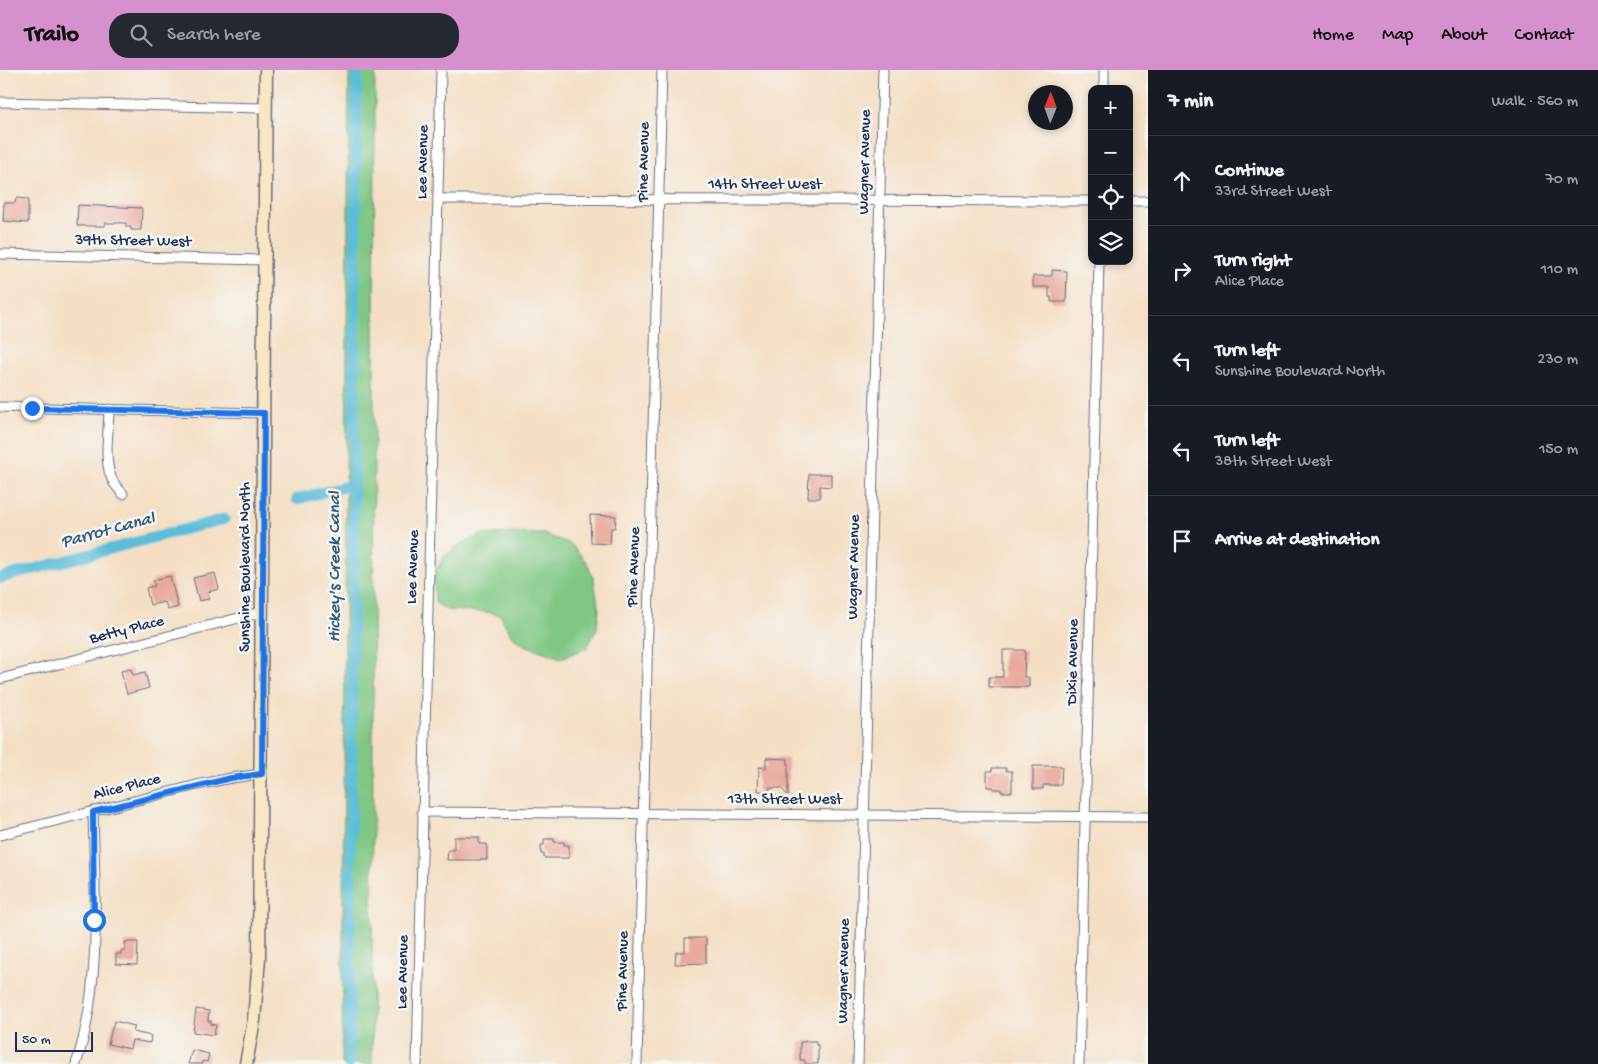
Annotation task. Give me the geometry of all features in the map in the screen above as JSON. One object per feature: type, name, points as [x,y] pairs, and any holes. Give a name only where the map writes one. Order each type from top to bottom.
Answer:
[{"type":"street","name":"Sunshine Boulevard North","points":[[246,1064],[254,1020],[260,958],[266,70]]},
{"type":"street","name":"Lee Avenue","points":[[417,1064],[441,70]]},
{"type":"street","name":"Pine Avenue","points":[[637,1064],[662,70]]},
{"type":"street","name":"Wagner Avenue","points":[[858,1064],[883,70]]},
{"type":"street","points":[[1104,70],[1104,85]]},
{"type":"street","points":[[0,102],[266,108]]},
{"type":"street","name":"14th Street West","points":[[438,199],[1088,201]]},
{"type":"street","points":[[1133,201],[1148,201]]},
{"type":"street","name":"39th Street West","points":[[0,254],[265,260]]},
{"type":"street","name":"Dixie Avenue","points":[[1079,1064],[1099,265]]},
{"type":"street","points":[[0,406],[264,413]]},
{"type":"street","points":[[109,409],[108,462],[110,474],[115,485],[123,494]]},
{"type":"street","name":"Betty Place","points":[[0,679],[262,612]]},
{"type":"street","name":"Alice Place","points":[[0,835],[231,778],[262,774]]},
{"type":"street","points":[[76,1064],[87,1018],[93,966],[93,812]]},
{"type":"street","name":"13th Street West","points":[[422,812],[1148,817]]},
{"type":"green space","points":[[349,70],[375,70],[372,1064],[342,1064]]},
{"type":"green space","points":[[511,533],[544,534],[571,544],[587,563],[594,580],[599,610],[597,628],[587,648],[561,658],[524,645],[511,635],[500,615],[486,612],[447,610],[435,602],[434,576],[443,558],[460,544],[480,535]]},
{"type":"building","points":[[16,198],[28,199],[28,223],[3,221],[4,203],[15,203]]},
{"type":"building","points":[[78,205],[142,208],[141,230],[131,230],[131,227],[126,227],[126,223],[105,223],[105,226],[77,226]]},
{"type":"building","points":[[1052,270],[1067,271],[1066,302],[1051,302],[1049,287],[1033,287],[1033,276],[1052,276]]},
{"type":"building","points":[[809,474],[831,474],[831,487],[820,486],[820,498],[808,498]]},
{"type":"building","points":[[590,515],[616,516],[615,528],[611,528],[610,544],[591,543]]},
{"type":"building","points":[[215,573],[219,589],[207,592],[209,599],[199,601],[193,578]]},
{"type":"building","points":[[170,576],[178,607],[168,610],[165,602],[150,605],[146,588],[155,586],[153,580]]},
{"type":"building","points":[[1003,650],[1025,650],[1024,677],[1029,677],[1029,687],[989,687],[989,677],[1003,677]]},
{"type":"building","points":[[131,669],[133,675],[145,672],[149,688],[127,694],[121,671]]},
{"type":"building","points":[[766,758],[788,759],[788,796],[781,788],[769,788],[769,791],[758,791],[759,767],[766,768]]},
{"type":"building","points":[[1033,766],[1062,766],[1061,785],[1043,785],[1043,789],[1033,789]]},
{"type":"building","points":[[992,768],[1006,768],[1006,771],[1012,771],[1012,792],[1001,792],[1001,789],[987,787],[987,771],[992,771]]},
{"type":"building","points":[[454,837],[479,837],[479,844],[487,844],[487,860],[447,860],[448,850],[454,850]]},
{"type":"building","points":[[544,839],[554,839],[554,842],[564,842],[564,845],[569,845],[569,858],[544,858],[544,854],[541,854],[541,845],[544,845]]},
{"type":"building","points":[[685,938],[706,938],[706,963],[675,964],[676,952],[685,952]]},
{"type":"building","points":[[125,942],[138,942],[137,965],[116,964],[116,954],[121,954],[121,951],[125,951]]},
{"type":"building","points":[[196,1009],[209,1011],[208,1021],[216,1025],[214,1035],[193,1032]]},
{"type":"building","points":[[114,1021],[135,1026],[133,1032],[151,1036],[150,1043],[132,1040],[130,1049],[108,1044]]},
{"type":"building","points":[[816,1041],[816,1045],[818,1045],[818,1064],[805,1064],[805,1060],[800,1060],[800,1042]]},
{"type":"building","points":[[192,1050],[209,1054],[207,1062],[202,1061],[202,1064],[188,1064]]},
{"type":"waterway","name":"Hickey's Creek Canal","points":[[349,1064],[357,70]]},
{"type":"waterway","name":"Parrot Canal","points":[[297,499],[355,484]]},
{"type":"waterway","name":"Parrot Canal","points":[[0,578],[224,519]]},
{"type":"route","points":[[32,408],[264,413],[262,774],[197,785],[93,812],[94,920]]}]
